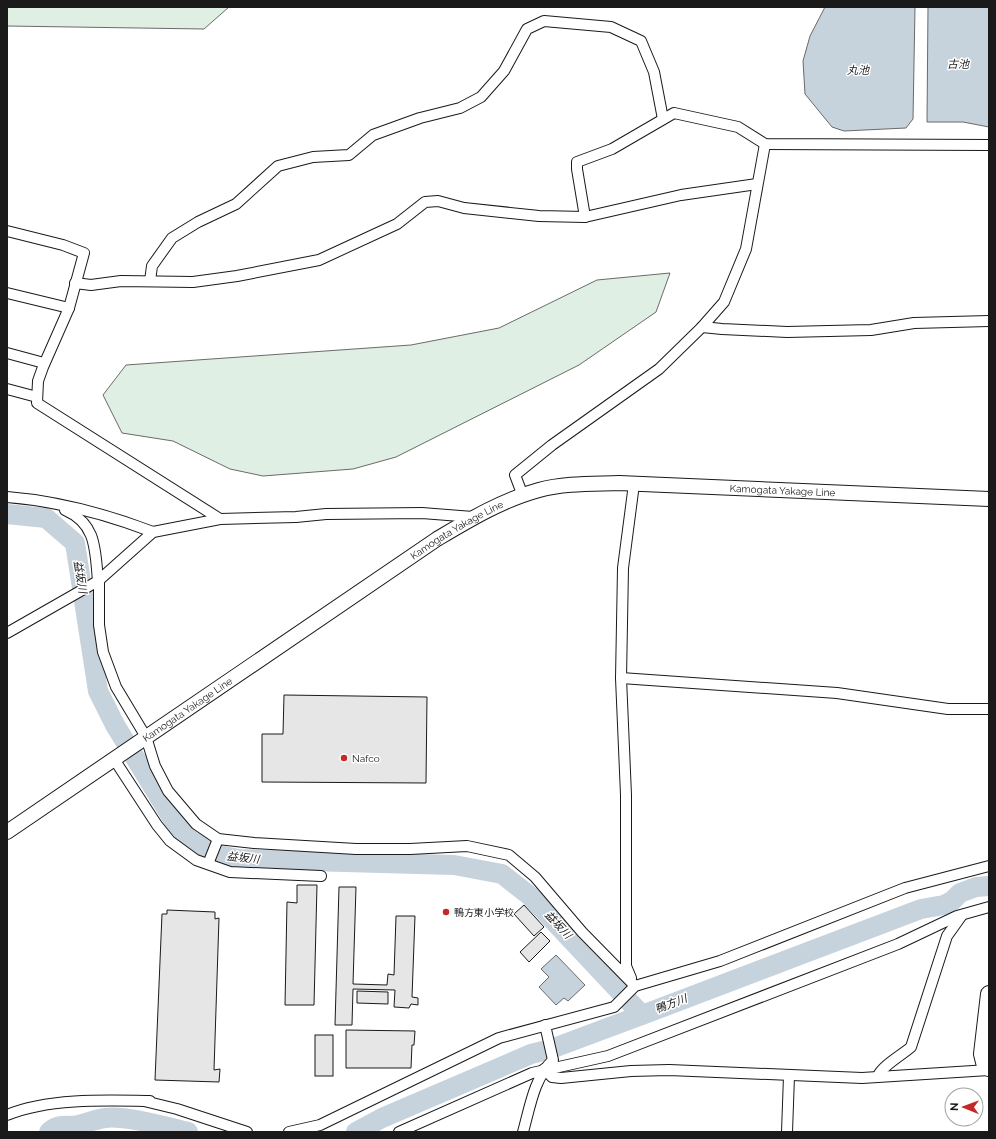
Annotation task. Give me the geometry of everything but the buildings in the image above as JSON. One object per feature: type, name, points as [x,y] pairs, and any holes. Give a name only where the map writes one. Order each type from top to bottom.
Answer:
[{"type":"main road","name":"Kamogata Yakage Line","points":[[7,832],[437,539],[473,517],[522,496],[540,490],[576,485],[634,484],[989,499]]},
{"type":"main road","points":[[989,994],[982,1054],[985,1066],[989,1069]]},
{"type":"street","points":[[150,281],[152,266],[172,238],[198,222],[236,204],[278,166],[313,157],[350,154],[373,135],[420,118],[460,108],[481,97],[504,71],[527,30],[544,21],[611,27],[641,41],[654,72],[663,119]]},
{"type":"street","points":[[585,217],[577,169],[578,162],[612,149],[674,113],[738,127],[765,144],[989,144]]},
{"type":"street","points":[[522,496],[515,475],[552,445],[659,369],[702,327],[724,302],[746,249],[765,144]]},
{"type":"street","points":[[75,283],[91,285],[121,281],[193,282],[237,276],[319,260],[397,224],[425,202],[438,201],[464,208],[539,216],[585,217],[665,198],[757,184]]},
{"type":"street","points":[[7,231],[63,245],[84,252],[69,308],[44,362],[38,381],[37,402],[220,519]]},
{"type":"street","points":[[7,293],[69,308]]},
{"type":"street","points":[[702,327],[722,330],[787,332],[871,330],[914,323],[989,321]]},
{"type":"street","points":[[7,353],[44,362]]},
{"type":"street","points":[[7,389],[37,397]]},
{"type":"street","points":[[634,484],[623,568],[621,678],[626,795],[626,966],[635,986]]},
{"type":"street","points":[[7,497],[41,500],[112,517],[153,532]]},
{"type":"street","points":[[41,500],[75,515],[87,527],[94,542],[99,625],[103,652],[116,687],[144,738],[155,766],[168,791],[196,824],[218,839],[289,846],[356,849],[410,849],[467,846],[509,855],[535,877],[582,932],[635,986]]},
{"type":"street","points":[[7,633],[97,581],[153,532],[220,519],[326,514],[414,513],[473,517]]},
{"type":"street","points":[[621,678],[837,693],[948,709],[989,709]]},
{"type":"street","points":[[118,756],[157,825],[170,840],[196,860],[215,868],[230,872],[321,876]]},
{"type":"street","points":[[208,864],[218,839]]},
{"type":"street","points":[[289,1132],[320,1125],[499,1038],[546,1028],[614,1007],[635,986],[720,961],[905,888],[989,866]]},
{"type":"street","points":[[399,1132],[482,1094],[544,1069],[608,1056],[898,944],[962,914],[989,907]]},
{"type":"street","points":[[878,1076],[884,1066],[898,1058],[911,1047],[947,936],[962,914]]},
{"type":"street","points":[[523,1132],[536,1085],[544,1069],[554,1060],[546,1028]]},
{"type":"street","points":[[544,1069],[552,1077],[561,1078],[597,1073],[669,1070],[862,1078],[989,1069]]},
{"type":"street","points":[[787,1132],[788,1076]]},
{"type":"street","points":[[7,1115],[46,1105],[83,1101],[150,1101],[144,1101],[177,1109],[247,1132]]},
{"type":"green space","points":[[7,7],[229,7],[204,29],[7,26]]},
{"type":"green space","points":[[670,273],[656,312],[579,365],[396,457],[353,469],[263,476],[230,469],[173,441],[122,433],[103,395],[126,365],[411,345],[499,328],[597,280]]},
{"type":"water","name":"丸池","points":[[825,7],[915,7],[913,119],[906,128],[844,131],[832,127],[805,94],[803,61],[810,36]]},
{"type":"water","name":"古池","points":[[928,7],[989,7],[989,127],[963,122],[927,122]]},
{"type":"water","points":[[556,955],[585,985],[568,1001],[564,998],[556,1005],[539,987],[549,977],[541,969]]},
{"type":"waterway","name":"益坂川","points":[[7,514],[46,518],[75,543],[98,691],[115,725],[174,821],[190,840],[219,855],[238,859],[454,865],[502,874],[530,896],[642,1015]]},
{"type":"waterway","name":"鴨方川","points":[[356,1132],[382,1118],[531,1054],[551,1049],[921,909],[944,905],[952,901],[960,893],[976,887],[989,886]]},
{"type":"waterway","name":"鴨方川","points":[[49,1132],[59,1126],[78,1125],[113,1118],[123,1118],[146,1122],[188,1132]]},
{"type":"place","name":"Nafco","points":[[344,758]]},
{"type":"place","name":"鴨方東小学校","points":[[446,912]]}]
